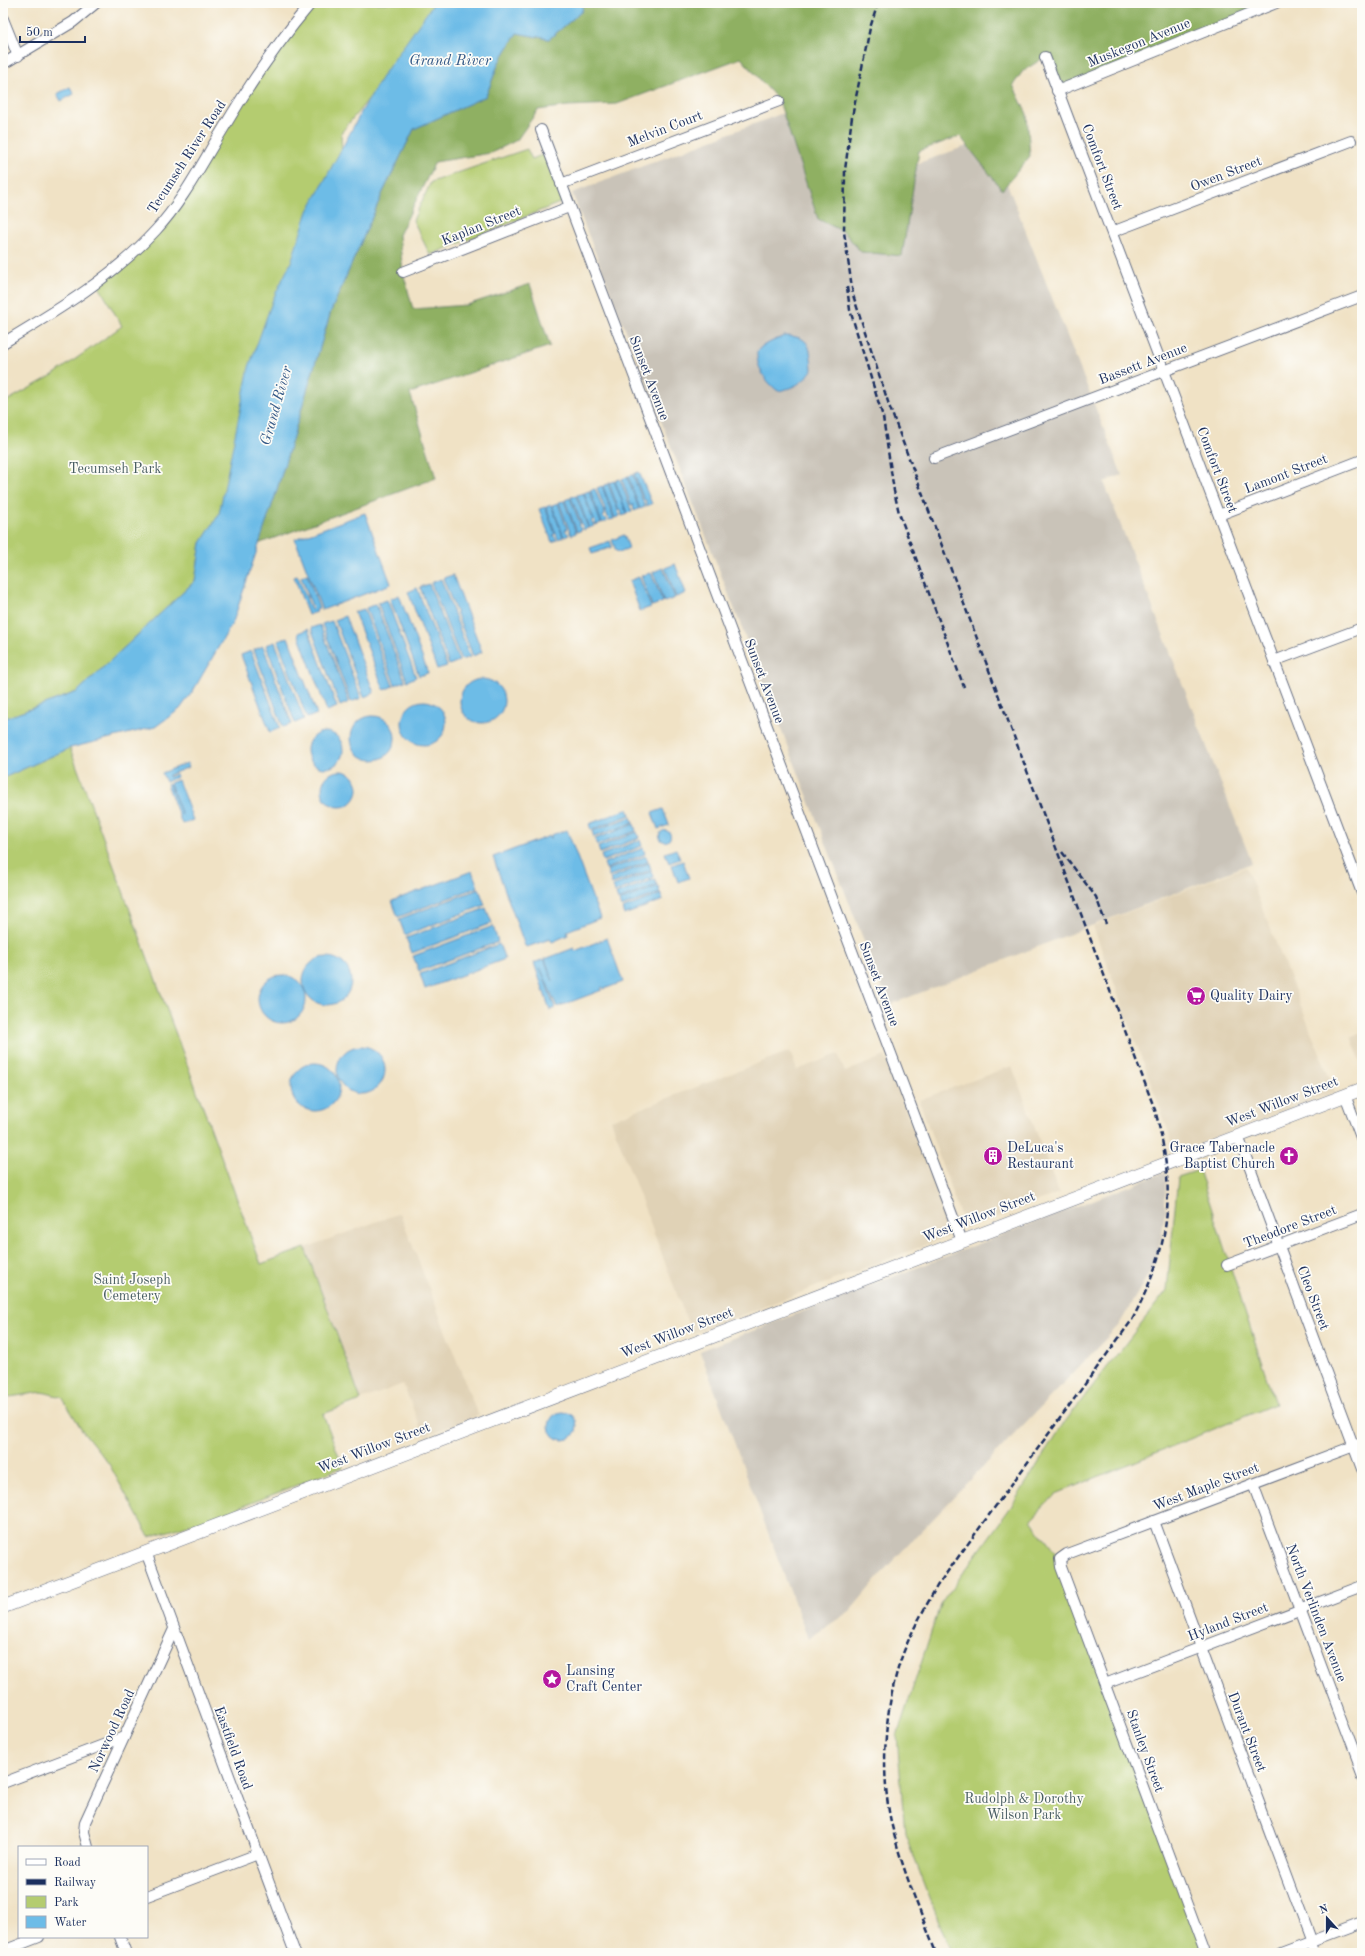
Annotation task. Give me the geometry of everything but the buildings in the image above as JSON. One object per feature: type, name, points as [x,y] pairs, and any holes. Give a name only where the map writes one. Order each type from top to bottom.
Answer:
[{"type":"street","points":[[3,64],[73,22],[96,3]]},
{"type":"street","name":"Tecumseh River Road","points":[[3,343],[97,284],[135,251],[156,229],[172,210],[195,175],[252,82],[311,3]]},
{"type":"street","name":"Muskegon Avenue","points":[[1057,91],[1276,3]]},
{"type":"street","points":[[3,19],[18,56]]},
{"type":"street","name":"Comfort Street","points":[[1045,57],[1362,893]]},
{"type":"street","name":"Melvin Court","points":[[562,184],[779,100]]},
{"type":"street","name":"Sunset Avenue","points":[[541,130],[962,1241]]},
{"type":"street","name":"Owen Street","points":[[1112,232],[1351,141]]},
{"type":"street","name":"Kaplan Street","points":[[403,272],[570,206]]},
{"type":"street","name":"Bassett Avenue","points":[[934,458],[1362,296]]},
{"type":"street","name":"Lamont Street","points":[[1219,514],[1362,460]]},
{"type":"street","points":[[1274,661],[1362,628]]},
{"type":"street","name":"West Willow Street","points":[[3,1607],[1362,1089]]},
{"type":"street","points":[[1345,1096],[1362,1140]]},
{"type":"street","name":"Cleo Street","points":[[1238,1136],[1278,1246],[1358,1445],[1362,1469]]},
{"type":"street","name":"Theodore Street","points":[[1227,1265],[1362,1214]]},
{"type":"street","name":"West Maple Street","points":[[1060,1558],[1066,1554],[1358,1445]]},
{"type":"street","name":"North Verlinden Avenue","points":[[1253,1484],[1362,1775]]},
{"type":"street","name":"Durant Street","points":[[1154,1521],[1315,1953]]},
{"type":"street","name":"Eastfield Road","points":[[146,1552],[295,1953]]},
{"type":"street","name":"Stanley Street","points":[[1060,1558],[1061,1567],[1205,1953]]},
{"type":"street","name":"Hyland Street","points":[[1105,1684],[1362,1586]]},
{"type":"street","name":"Norwood Road","points":[[88,1846],[84,1832],[86,1822],[174,1629]]},
{"type":"street","points":[[3,1783],[124,1737]]},
{"type":"street","points":[[148,1896],[258,1854]]},
{"type":"street","points":[[1280,1953],[1362,1922]]},
{"type":"street","points":[[3,1951],[36,1938]]},
{"type":"street","points":[[120,1938],[126,1953]]},
{"type":"shaded area","points":[[783,113],[812,201],[989,138],[1122,475],[1104,482],[1252,863],[889,1005],[572,193]]},
{"type":"shaded area","points":[[1246,867],[1335,1092],[1176,1152],[1093,926]]},
{"type":"shaded area","points":[[1362,1033],[1362,1065],[1351,1037]]},
{"type":"shaded area","points":[[790,1051],[797,1070],[838,1054],[845,1072],[885,1056],[949,1225],[950,1234],[946,1237],[692,1334],[611,1120]]},
{"type":"shaded area","points":[[1012,1066],[1059,1193],[965,1229],[919,1100]]},
{"type":"shaded area","points":[[1166,1172],[1165,1211],[1161,1240],[1152,1268],[1119,1325],[887,1567],[850,1611],[808,1639],[700,1351]]},
{"type":"shaded area","points":[[400,1213],[477,1413],[480,1415],[424,1436],[403,1384],[361,1400],[305,1248]]},
{"type":"green space","name":"Tecumseh Park","points":[[311,3],[441,3],[407,51],[341,133],[343,176],[219,515],[201,543],[195,581],[77,692],[3,719],[3,403],[53,375],[122,326],[97,283],[156,229]]},
{"type":"green space","points":[[583,3],[1276,3],[1057,91],[1045,57],[1023,71],[1013,85],[1027,114],[1030,156],[1002,190],[960,136],[919,151],[902,256],[861,252],[844,232],[818,219],[779,101],[741,58],[617,104],[568,106],[538,110],[517,140],[491,153],[435,162],[399,235],[403,272],[413,309],[467,305],[530,284],[550,346],[410,393],[436,478],[258,544],[275,496],[331,311],[383,192],[414,129],[486,96],[499,62],[517,33],[549,39],[582,11]]},
{"type":"green space","points":[[527,149],[532,159],[544,154],[562,202],[430,255],[413,220],[431,182]]},
{"type":"green space","name":"Saint Joseph Cemetery","points":[[70,748],[261,1264],[305,1248],[361,1400],[323,1414],[343,1467],[218,1516],[149,1537],[109,1464],[82,1430],[62,1397],[42,1392],[3,1398],[3,778]]},
{"type":"green space","name":"Rudolph & Dorothy Wilson Park","points":[[1199,1170],[1275,1404],[1056,1494],[1031,1520],[1060,1559],[1207,1953],[951,1953],[905,1834],[897,1736],[940,1605],[1013,1504],[1061,1427],[1167,1290],[1178,1177]]},
{"type":"water","name":"Grand River","points":[[434,3],[583,3],[582,11],[549,39],[517,33],[499,62],[486,96],[414,129],[383,192],[331,311],[275,496],[233,622],[193,691],[180,709],[155,727],[70,748],[3,778],[3,719],[77,692],[195,581],[201,543],[219,514],[249,367],[273,299],[291,262],[308,211],[383,75]]},
{"type":"water","points":[[70,87],[74,94],[61,101],[57,94]]},
{"type":"water","points":[[784,336],[793,336],[804,340],[811,355],[812,370],[798,384],[778,391],[766,379],[760,369],[757,352],[762,346]]},
{"type":"water","points":[[639,472],[652,504],[646,506],[646,500],[644,500],[634,474]]},
{"type":"water","points":[[633,475],[645,507],[640,509],[628,476]]},
{"type":"water","points":[[627,477],[639,509],[634,511],[633,504],[631,505],[622,479]]},
{"type":"water","points":[[620,479],[632,512],[627,513],[615,481]]},
{"type":"water","points":[[614,481],[627,514],[622,516],[621,509],[619,510],[609,483]]},
{"type":"water","points":[[608,484],[620,516],[615,518],[603,486]]},
{"type":"water","points":[[602,486],[614,519],[609,520],[597,488]]},
{"type":"water","points":[[595,489],[605,515],[603,516],[607,521],[602,523],[590,490]]},
{"type":"water","points":[[589,491],[601,523],[596,525],[584,493]]},
{"type":"water","points":[[583,493],[593,520],[591,521],[594,526],[589,528],[577,495]]},
{"type":"water","points":[[576,496],[588,528],[584,530],[571,497]]},
{"type":"water","points":[[570,498],[580,524],[578,525],[582,530],[577,532],[565,500]]},
{"type":"water","points":[[564,501],[576,533],[571,535],[559,502]]},
{"type":"water","points":[[558,503],[567,529],[565,530],[569,535],[564,537],[552,505]]},
{"type":"water","points":[[551,505],[563,537],[558,539],[546,507]]},
{"type":"water","points":[[545,507],[555,534],[553,535],[557,540],[552,542],[539,509]]},
{"type":"water","points":[[365,513],[391,584],[322,610],[295,539]]},
{"type":"water","points":[[624,535],[629,548],[619,552],[616,551],[612,540]]},
{"type":"water","points":[[610,541],[612,547],[592,554],[590,548]]},
{"type":"water","points":[[675,564],[686,593],[676,597],[665,568]]},
{"type":"water","points":[[663,568],[675,598],[664,602],[653,572]]},
{"type":"water","points":[[651,573],[663,602],[652,606],[641,576]]},
{"type":"water","points":[[307,574],[319,608],[316,609],[317,612],[308,615],[294,577],[297,576],[299,579],[311,610],[313,609],[301,577]]},
{"type":"water","points":[[453,575],[482,652],[473,656],[443,578]]},
{"type":"water","points":[[639,577],[651,607],[640,611],[629,581]]},
{"type":"water","points":[[441,579],[470,657],[461,660],[431,583]]},
{"type":"water","points":[[429,584],[459,661],[449,665],[420,587]]},
{"type":"water","points":[[417,588],[447,666],[437,669],[408,592]]},
{"type":"water","points":[[399,595],[428,673],[419,676],[390,599]]},
{"type":"water","points":[[387,600],[416,677],[407,681],[378,603]]},
{"type":"water","points":[[376,604],[405,681],[395,685],[366,608]]},
{"type":"water","points":[[364,609],[393,686],[384,690],[354,612]]},
{"type":"water","points":[[345,616],[374,693],[364,697],[335,620]]},
{"type":"water","points":[[332,621],[361,698],[351,702],[322,624]]},
{"type":"water","points":[[320,625],[349,702],[340,706],[311,628]]},
{"type":"water","points":[[308,629],[337,707],[327,711],[298,633]]},
{"type":"water","points":[[288,637],[317,714],[307,718],[278,641]]},
{"type":"water","points":[[275,642],[304,719],[295,723],[266,645]]},
{"type":"water","points":[[263,646],[292,724],[283,727],[254,650]]},
{"type":"water","points":[[251,651],[280,728],[270,732],[241,655]]},
{"type":"water","points":[[478,679],[486,679],[498,685],[504,697],[504,705],[498,717],[486,723],[478,723],[466,717],[460,705],[460,697],[466,685]]},
{"type":"water","points":[[420,701],[428,701],[440,707],[446,719],[446,727],[440,739],[428,745],[420,745],[408,739],[402,727],[402,719],[408,707]]},
{"type":"water","points":[[369,716],[377,716],[389,722],[395,734],[395,742],[389,754],[377,760],[369,760],[357,754],[351,742],[351,734],[357,722]]},
{"type":"water","points":[[325,732],[338,737],[343,750],[338,763],[325,768],[312,763],[307,750],[312,737]]},
{"type":"water","points":[[187,763],[189,767],[169,775],[169,777],[176,774],[177,777],[166,782],[162,773]]},
{"type":"water","points":[[340,771],[353,776],[358,789],[353,802],[340,807],[327,802],[322,789],[327,776]]},
{"type":"water","points":[[178,780],[193,820],[182,824],[167,784],[169,783],[182,815],[170,783]]},
{"type":"water","points":[[628,809],[630,815],[591,830],[589,824]]},
{"type":"water","points":[[663,809],[669,825],[658,829],[652,813]]},
{"type":"water","points":[[631,817],[633,823],[594,837],[592,831]]},
{"type":"water","points":[[634,824],[636,831],[597,845],[595,839]]},
{"type":"water","points":[[567,830],[600,918],[567,931],[568,935],[552,942],[550,939],[527,947],[525,946],[493,857],[550,836],[551,839],[551,835]]},
{"type":"water","points":[[665,830],[669,832],[671,836],[669,840],[665,842],[661,840],[659,836],[661,832]]},
{"type":"water","points":[[637,832],[639,838],[600,853],[598,847]]},
{"type":"water","points":[[640,840],[642,846],[603,861],[601,855]]},
{"type":"water","points":[[643,848],[645,854],[606,869],[604,863]]},
{"type":"water","points":[[676,849],[680,859],[669,863],[665,853]]},
{"type":"water","points":[[646,856],[648,862],[609,876],[607,870]]},
{"type":"water","points":[[683,861],[689,878],[678,882],[672,865]]},
{"type":"water","points":[[649,863],[651,870],[612,884],[610,878]]},
{"type":"water","points":[[472,871],[478,887],[398,917],[392,901]]},
{"type":"water","points":[[652,871],[654,877],[615,892],[613,886]]},
{"type":"water","points":[[655,879],[657,885],[618,900],[616,894]]},
{"type":"water","points":[[658,886],[660,893],[621,907],[619,901]]},
{"type":"water","points":[[479,889],[485,905],[405,935],[399,919]]},
{"type":"water","points":[[661,894],[663,900],[624,915],[622,909]]},
{"type":"water","points":[[486,908],[492,923],[412,953],[406,938]]},
{"type":"water","points":[[493,926],[498,942],[419,971],[413,956]]},
{"type":"water","points":[[607,938],[623,982],[604,989],[603,987],[601,988],[602,990],[557,1007],[540,967],[555,1008],[550,1010],[534,963],[544,959],[553,981],[545,959],[574,948],[575,951]]},
{"type":"water","points":[[499,944],[505,959],[425,989],[420,974]]},
{"type":"water","points":[[327,957],[336,959],[344,964],[349,972],[351,981],[349,990],[344,998],[336,1003],[327,1005],[318,1003],[310,998],[305,990],[303,981],[305,972],[310,964],[318,959]]},
{"type":"water","points":[[282,975],[291,977],[299,982],[304,990],[306,999],[304,1008],[299,1016],[291,1021],[282,1023],[273,1021],[265,1016],[260,1008],[258,999],[260,990],[265,982],[273,977]]},
{"type":"water","points":[[361,1046],[370,1048],[378,1053],[383,1061],[385,1070],[383,1079],[378,1087],[370,1092],[361,1094],[352,1092],[344,1087],[339,1079],[337,1070],[339,1061],[344,1053],[352,1048]]},
{"type":"water","points":[[315,1063],[324,1065],[332,1070],[337,1078],[339,1087],[337,1096],[332,1104],[324,1109],[315,1111],[306,1109],[298,1104],[293,1096],[291,1087],[293,1078],[298,1070],[306,1065]]},
{"type":"water","points":[[563,1412],[573,1416],[577,1426],[573,1436],[563,1440],[553,1436],[549,1426],[553,1416]]},
{"type":"railway","points":[[878,3],[870,28],[852,117],[845,170],[844,232],[853,295],[890,408],[1155,1110],[1162,1139],[1168,1193],[1162,1242],[1155,1267],[1132,1320],[937,1586],[911,1634],[897,1671],[888,1716],[886,1740],[885,1764],[889,1809],[897,1846],[936,1953]]},
{"type":"railway","points":[[847,287],[850,310],[883,417],[894,491],[899,513],[964,687]]},
{"type":"railway","points":[[1062,852],[1096,897],[1106,924]]},
{"type":"place","name":"Quality Dairy","points":[[1196,996]]},
{"type":"place","name":"DeLuca's Restaurant","points":[[993,1156]]},
{"type":"place","name":"Grace Tabernacle Baptist Church","points":[[1289,1156]]},
{"type":"place","name":"Lansing Craft Center","points":[[552,1679]]}]
